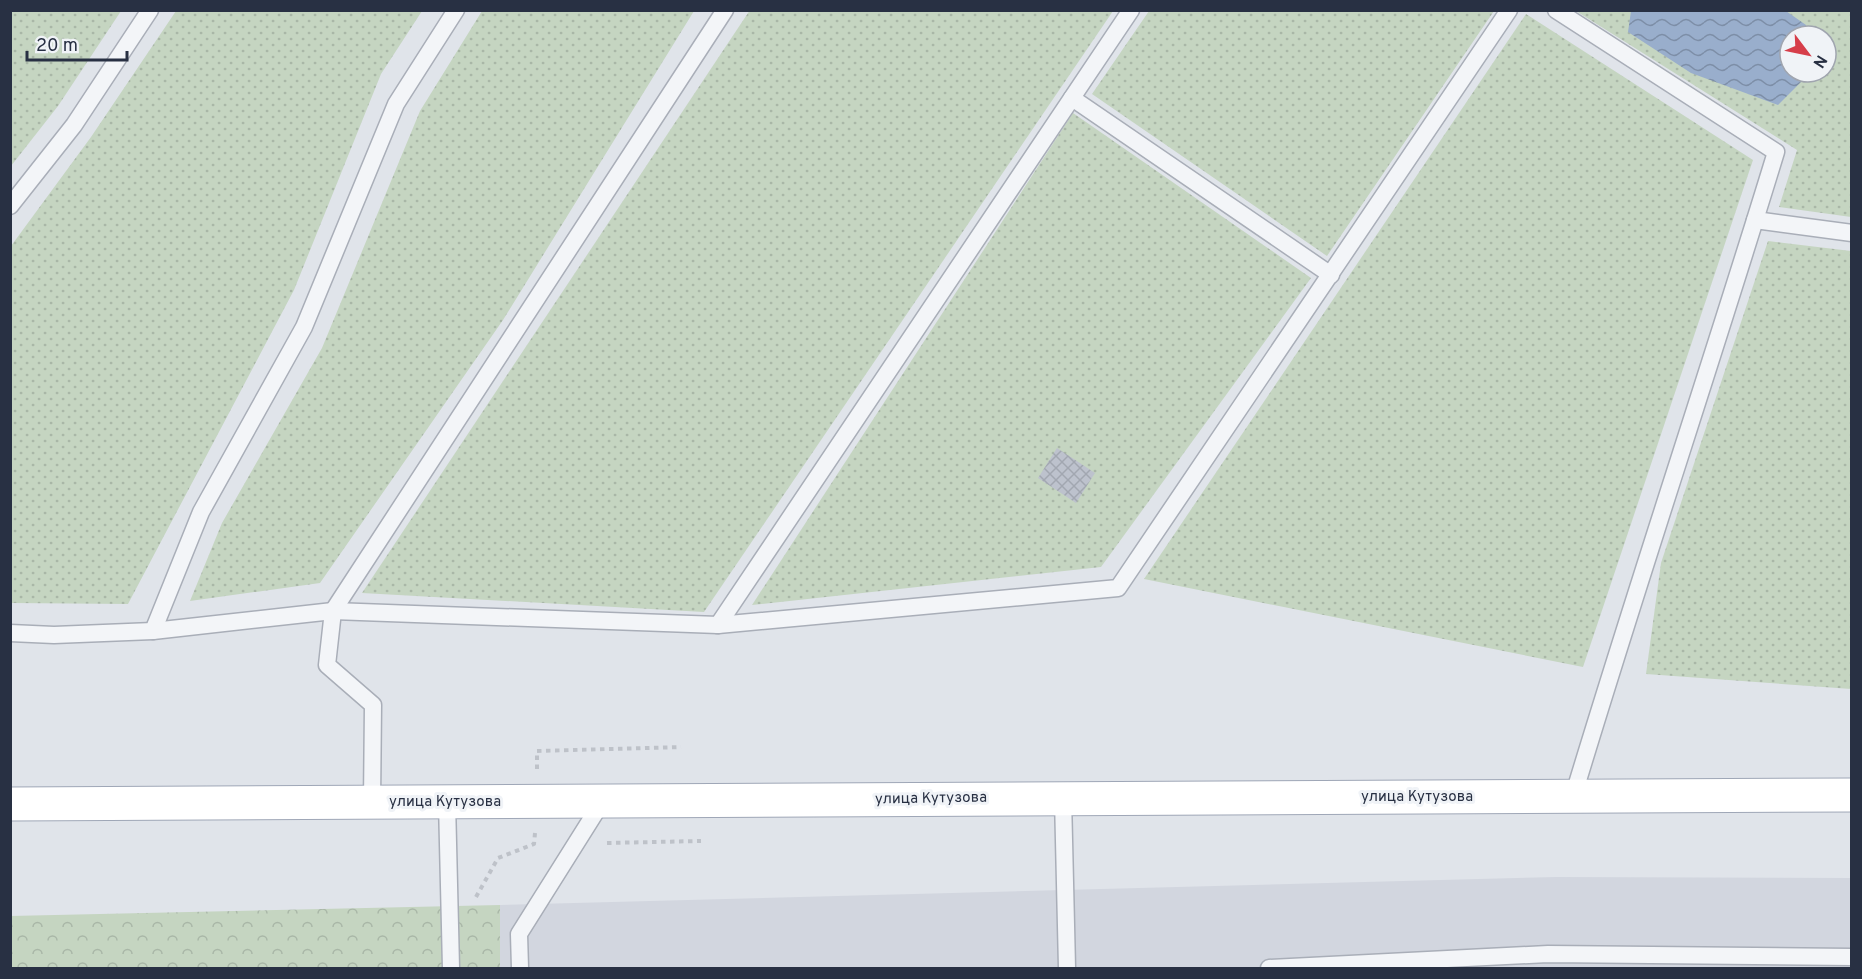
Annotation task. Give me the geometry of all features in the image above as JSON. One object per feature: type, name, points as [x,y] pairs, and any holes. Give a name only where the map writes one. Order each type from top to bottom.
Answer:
[{"type":"main road","name":"улица Кутузова","points":[[10,804],[1851,795]]},
{"type":"lane","points":[[10,206],[74,125],[150,10]]},
{"type":"lane","points":[[153,631],[201,512],[304,327],[396,104],[456,10]]},
{"type":"lane","points":[[372,802],[373,705],[327,665],[333,611],[725,10]]},
{"type":"lane","points":[[718,625],[1131,10]]},
{"type":"lane","points":[[10,633],[54,635],[153,631],[333,611],[718,625],[1118,588],[1509,10]]},
{"type":"lane","points":[[1556,10],[1776,152],[1573,797]]},
{"type":"lane","points":[[1072,98],[1330,275]]},
{"type":"lane","points":[[1755,220],[1851,233]]},
{"type":"lane","points":[[1063,798],[1067,969]]},
{"type":"lane","points":[[447,802],[451,969]]},
{"type":"lane","points":[[520,969],[519,934],[602,802]]},
{"type":"lane","points":[[1269,969],[1548,954],[1851,957]]},
{"type":"path","points":[[534,844],[701,841]]},
{"type":"shaded area","points":[[1556,877],[1851,878],[1851,968],[500,968],[500,905]]},
{"type":"green space","points":[[11,10],[121,11],[58,106],[11,166]]},
{"type":"green space","points":[[750,10],[1113,11],[704,612],[362,593]]},
{"type":"green space","points":[[176,11],[422,11],[381,74],[294,290],[128,604],[11,603],[11,246],[91,137]]},
{"type":"green space","points":[[482,11],[694,11],[503,320],[320,583],[190,601],[222,523],[322,348],[420,111]]},
{"type":"green space","points":[[1149,11],[1494,11],[1327,256],[1092,94]]},
{"type":"green space","points":[[1576,11],[1851,11],[1851,217],[1779,207],[1797,150]]},
{"type":"green space","points":[[1526,14],[1753,160],[1583,667],[1144,579]]},
{"type":"green space","points":[[1073,113],[1311,278],[1101,567],[752,605]]},
{"type":"green space","points":[[1768,241],[1851,251],[1851,689],[1646,674],[1661,563]]},
{"type":"green space","points":[[500,905],[500,968],[11,968],[10,916]]},
{"type":"water","points":[[1631,11],[1786,11],[1805,24],[1778,24],[1778,84],[1799,84],[1778,105],[1691,73],[1628,32]]},
{"type":"building","points":[[1057,448],[1095,473],[1076,503],[1038,478]]}]
